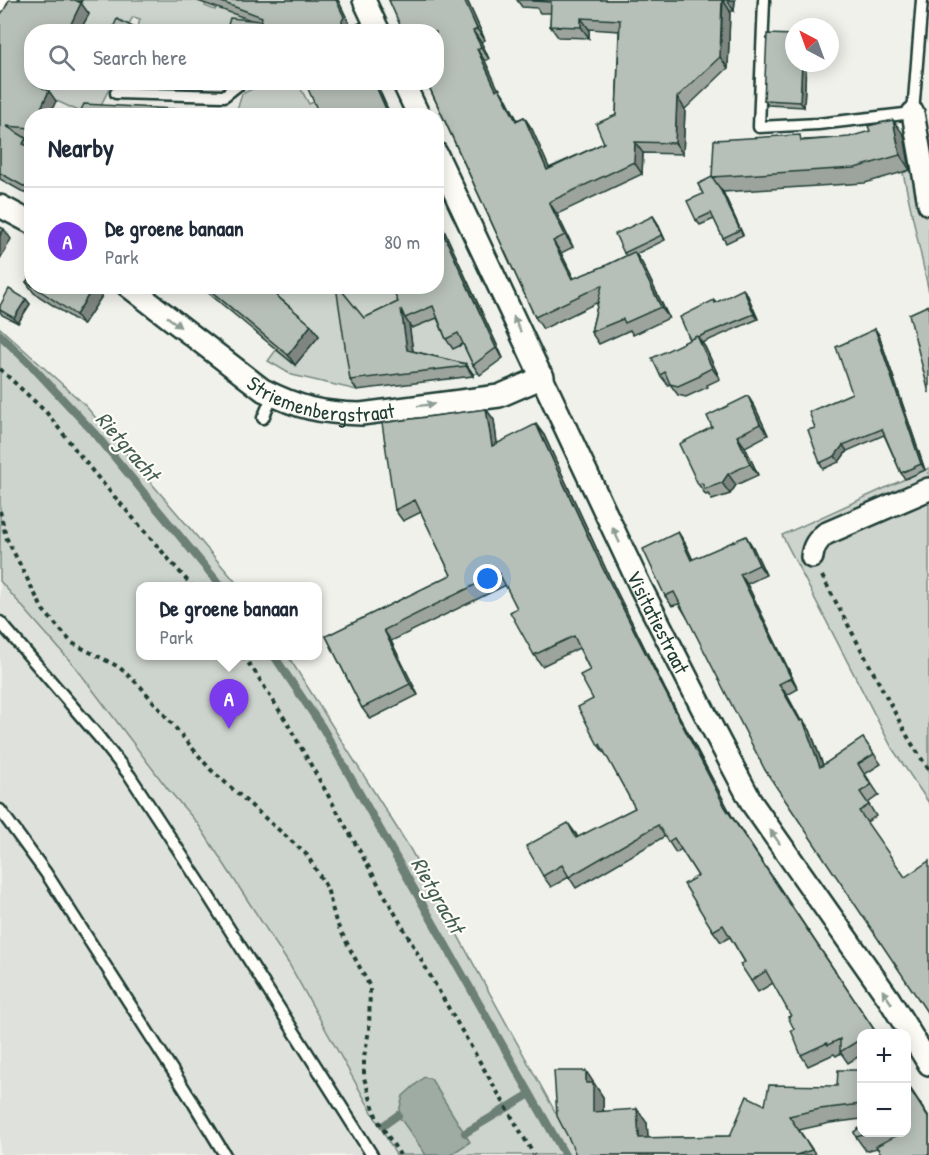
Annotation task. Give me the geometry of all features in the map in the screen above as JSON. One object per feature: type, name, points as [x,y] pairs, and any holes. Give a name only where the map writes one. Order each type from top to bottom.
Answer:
[{"type":"street","points":[[0,15],[7,0]]},
{"type":"street","points":[[364,0],[369,24]]},
{"type":"street","points":[[407,90],[415,108]]},
{"type":"street","points":[[913,113],[929,204]]},
{"type":"street","name":"Visitatiestraat","points":[[444,170],[640,586],[753,805],[889,999],[929,1065]]},
{"type":"street","points":[[0,206],[24,219]]},
{"type":"street","name":"Striemenbergstraat","points":[[138,294],[262,390],[286,402],[312,410],[338,414],[361,414],[499,396],[543,377]]},
{"type":"street","points":[[812,557],[817,541],[825,534],[929,489]]},
{"type":"lane","points":[[764,0],[759,127],[818,124],[913,113],[922,0]]},
{"type":"lane","points":[[116,93],[224,96],[232,90]]},
{"type":"lane","points":[[263,418],[273,395]]},
{"type":"lane","points":[[0,622],[130,776],[372,1155]]},
{"type":"lane","points":[[0,810],[46,873],[225,1155]]},
{"type":"path","points":[[0,369],[46,412],[94,473],[189,582]]},
{"type":"path","points":[[0,511],[6,537],[24,574],[43,610],[64,635],[72,643],[119,667],[141,687],[210,769],[307,855],[327,888],[336,922],[370,987],[369,1030],[364,1057],[364,1078],[377,1119],[400,1155]]},
{"type":"path","points":[[812,557],[910,741],[929,770]]},
{"type":"path","points":[[246,660],[286,721],[534,1155]]},
{"type":"shaded area","points":[[82,0],[207,0],[205,6],[215,10],[219,0],[242,16],[239,24],[139,24],[140,19],[133,17],[129,24],[74,24]]},
{"type":"shaded area","points":[[108,90],[102,103],[103,108],[72,108],[35,91]]},
{"type":"shaded area","points":[[250,90],[302,90],[309,104],[316,101],[319,108],[238,108],[242,94]]},
{"type":"shaded area","points":[[929,158],[929,292],[903,173]]},
{"type":"shaded area","points":[[277,294],[432,294],[416,326],[439,317],[453,348],[465,343],[479,373],[438,380],[436,365],[357,390],[292,375],[268,361],[276,350],[295,365],[269,303]]},
{"type":"shaded area","points":[[0,328],[84,404],[236,582],[136,582],[136,660],[291,660],[409,847],[579,1155],[396,1155],[289,964],[198,824],[167,788],[77,669],[0,581]]},
{"type":"shaded area","points":[[929,468],[929,803],[892,748],[782,535]]},
{"type":"shaded area","points":[[0,581],[77,669],[167,788],[198,824],[289,964],[396,1155],[0,1155]]},
{"type":"shaded area","points":[[424,1077],[431,1079],[470,1142],[450,1155],[426,1155],[398,1115],[403,1096]]},
{"type":"building","points":[[9,0],[75,0],[81,3],[71,24],[24,24],[24,90],[49,91],[41,108],[24,108],[24,127],[6,126],[24,137],[24,186],[0,173],[0,15]]},
{"type":"building","points":[[216,0],[336,0],[344,17],[342,24],[228,24],[230,18],[261,21],[262,17]]},
{"type":"building","points":[[389,0],[464,0],[477,29],[473,31],[481,47],[477,49],[496,90],[499,88],[516,121],[524,117],[547,170],[604,143],[596,124],[616,115],[620,20],[581,18],[581,27],[550,26],[551,2],[532,0],[722,0],[720,57],[677,97],[675,143],[635,142],[634,162],[549,202],[565,235],[553,241],[572,279],[634,252],[661,307],[625,323],[623,319],[591,332],[602,285],[535,317],[444,119],[444,108],[439,108],[431,90],[444,90],[444,24],[400,24]]},
{"type":"building","points":[[117,19],[127,24],[115,24]]},
{"type":"building","points":[[767,34],[785,35],[785,72],[802,72],[800,102],[764,100]]},
{"type":"building","points":[[309,90],[378,90],[385,108],[316,108]]},
{"type":"building","points":[[84,104],[156,108],[82,108]]},
{"type":"building","points":[[893,120],[900,155],[855,168],[712,177],[714,140],[800,135],[801,141],[849,137],[870,131],[868,126]]},
{"type":"building","points":[[712,177],[740,230],[723,238],[711,213],[696,220],[687,201],[703,194],[698,184]]},
{"type":"building","points":[[653,216],[662,235],[624,253],[615,234]]},
{"type":"building","points":[[444,235],[496,348],[473,365],[458,333],[446,339],[433,306],[405,318],[401,309],[407,350],[466,364],[466,366],[350,380],[337,294],[344,294],[364,318],[398,302],[394,294],[444,294]]},
{"type":"building","points":[[9,289],[26,299],[14,318],[0,310]]},
{"type":"building","points":[[743,289],[754,314],[690,340],[680,317]]},
{"type":"building","points":[[45,294],[89,294],[76,315]]},
{"type":"building","points":[[215,294],[274,294],[311,325],[288,355]]},
{"type":"building","points":[[929,305],[929,393],[909,314]]},
{"type":"building","points":[[875,329],[921,464],[901,473],[882,429],[843,445],[835,456],[820,463],[808,430],[815,428],[809,412],[852,393],[836,347]]},
{"type":"building","points":[[697,336],[712,368],[678,386],[670,384],[665,372],[660,375],[652,358]]},
{"type":"building","points":[[748,396],[760,424],[737,436],[750,464],[728,474],[722,483],[705,489],[702,483],[698,484],[679,444],[712,427],[707,416]]},
{"type":"building","points":[[486,409],[492,446],[536,424],[602,567],[725,807],[874,1029],[857,1029],[857,1041],[840,1052],[840,1039],[801,1055],[791,1030],[794,1029],[788,1017],[791,1016],[766,971],[751,981],[740,964],[745,962],[723,925],[713,931],[684,884],[698,876],[674,838],[668,842],[658,825],[569,877],[562,865],[543,876],[526,846],[568,823],[576,838],[635,808],[578,707],[593,699],[580,675],[590,670],[574,636],[534,655],[510,612],[517,608],[499,573],[384,630],[410,684],[362,708],[326,636],[451,575],[415,500],[395,510],[382,423]]},
{"type":"building","points":[[678,532],[691,560],[746,536],[759,565],[740,574],[791,678],[779,684],[800,721],[803,720],[820,767],[863,738],[874,754],[858,764],[871,785],[860,792],[869,805],[859,811],[905,877],[929,861],[929,1015],[765,770],[674,592],[665,596],[643,549]]},
{"type":"building","points":[[838,1070],[857,1070],[857,1104],[789,1116],[812,1150],[796,1155],[576,1155],[557,1116],[554,1071],[586,1071],[586,1083],[593,1083],[593,1112],[637,1109],[639,1138],[730,1136],[747,1096],[765,1105],[769,1085],[837,1086]]},
{"type":"building","points":[[911,1091],[929,1119],[929,1155],[882,1155],[876,1146],[894,1137],[911,1137]]},
{"type":"waterway","name":"Rietgracht","points":[[0,335],[97,436],[218,582]]},
{"type":"waterway","name":"Rietgracht","points":[[277,660],[322,727],[565,1155]]},
{"type":"waterway","points":[[465,1133],[530,1094]]},
{"type":"waterway","points":[[384,1125],[398,1115]]},
{"type":"place","name":"De groene banaan","points":[[229,729]]}]
